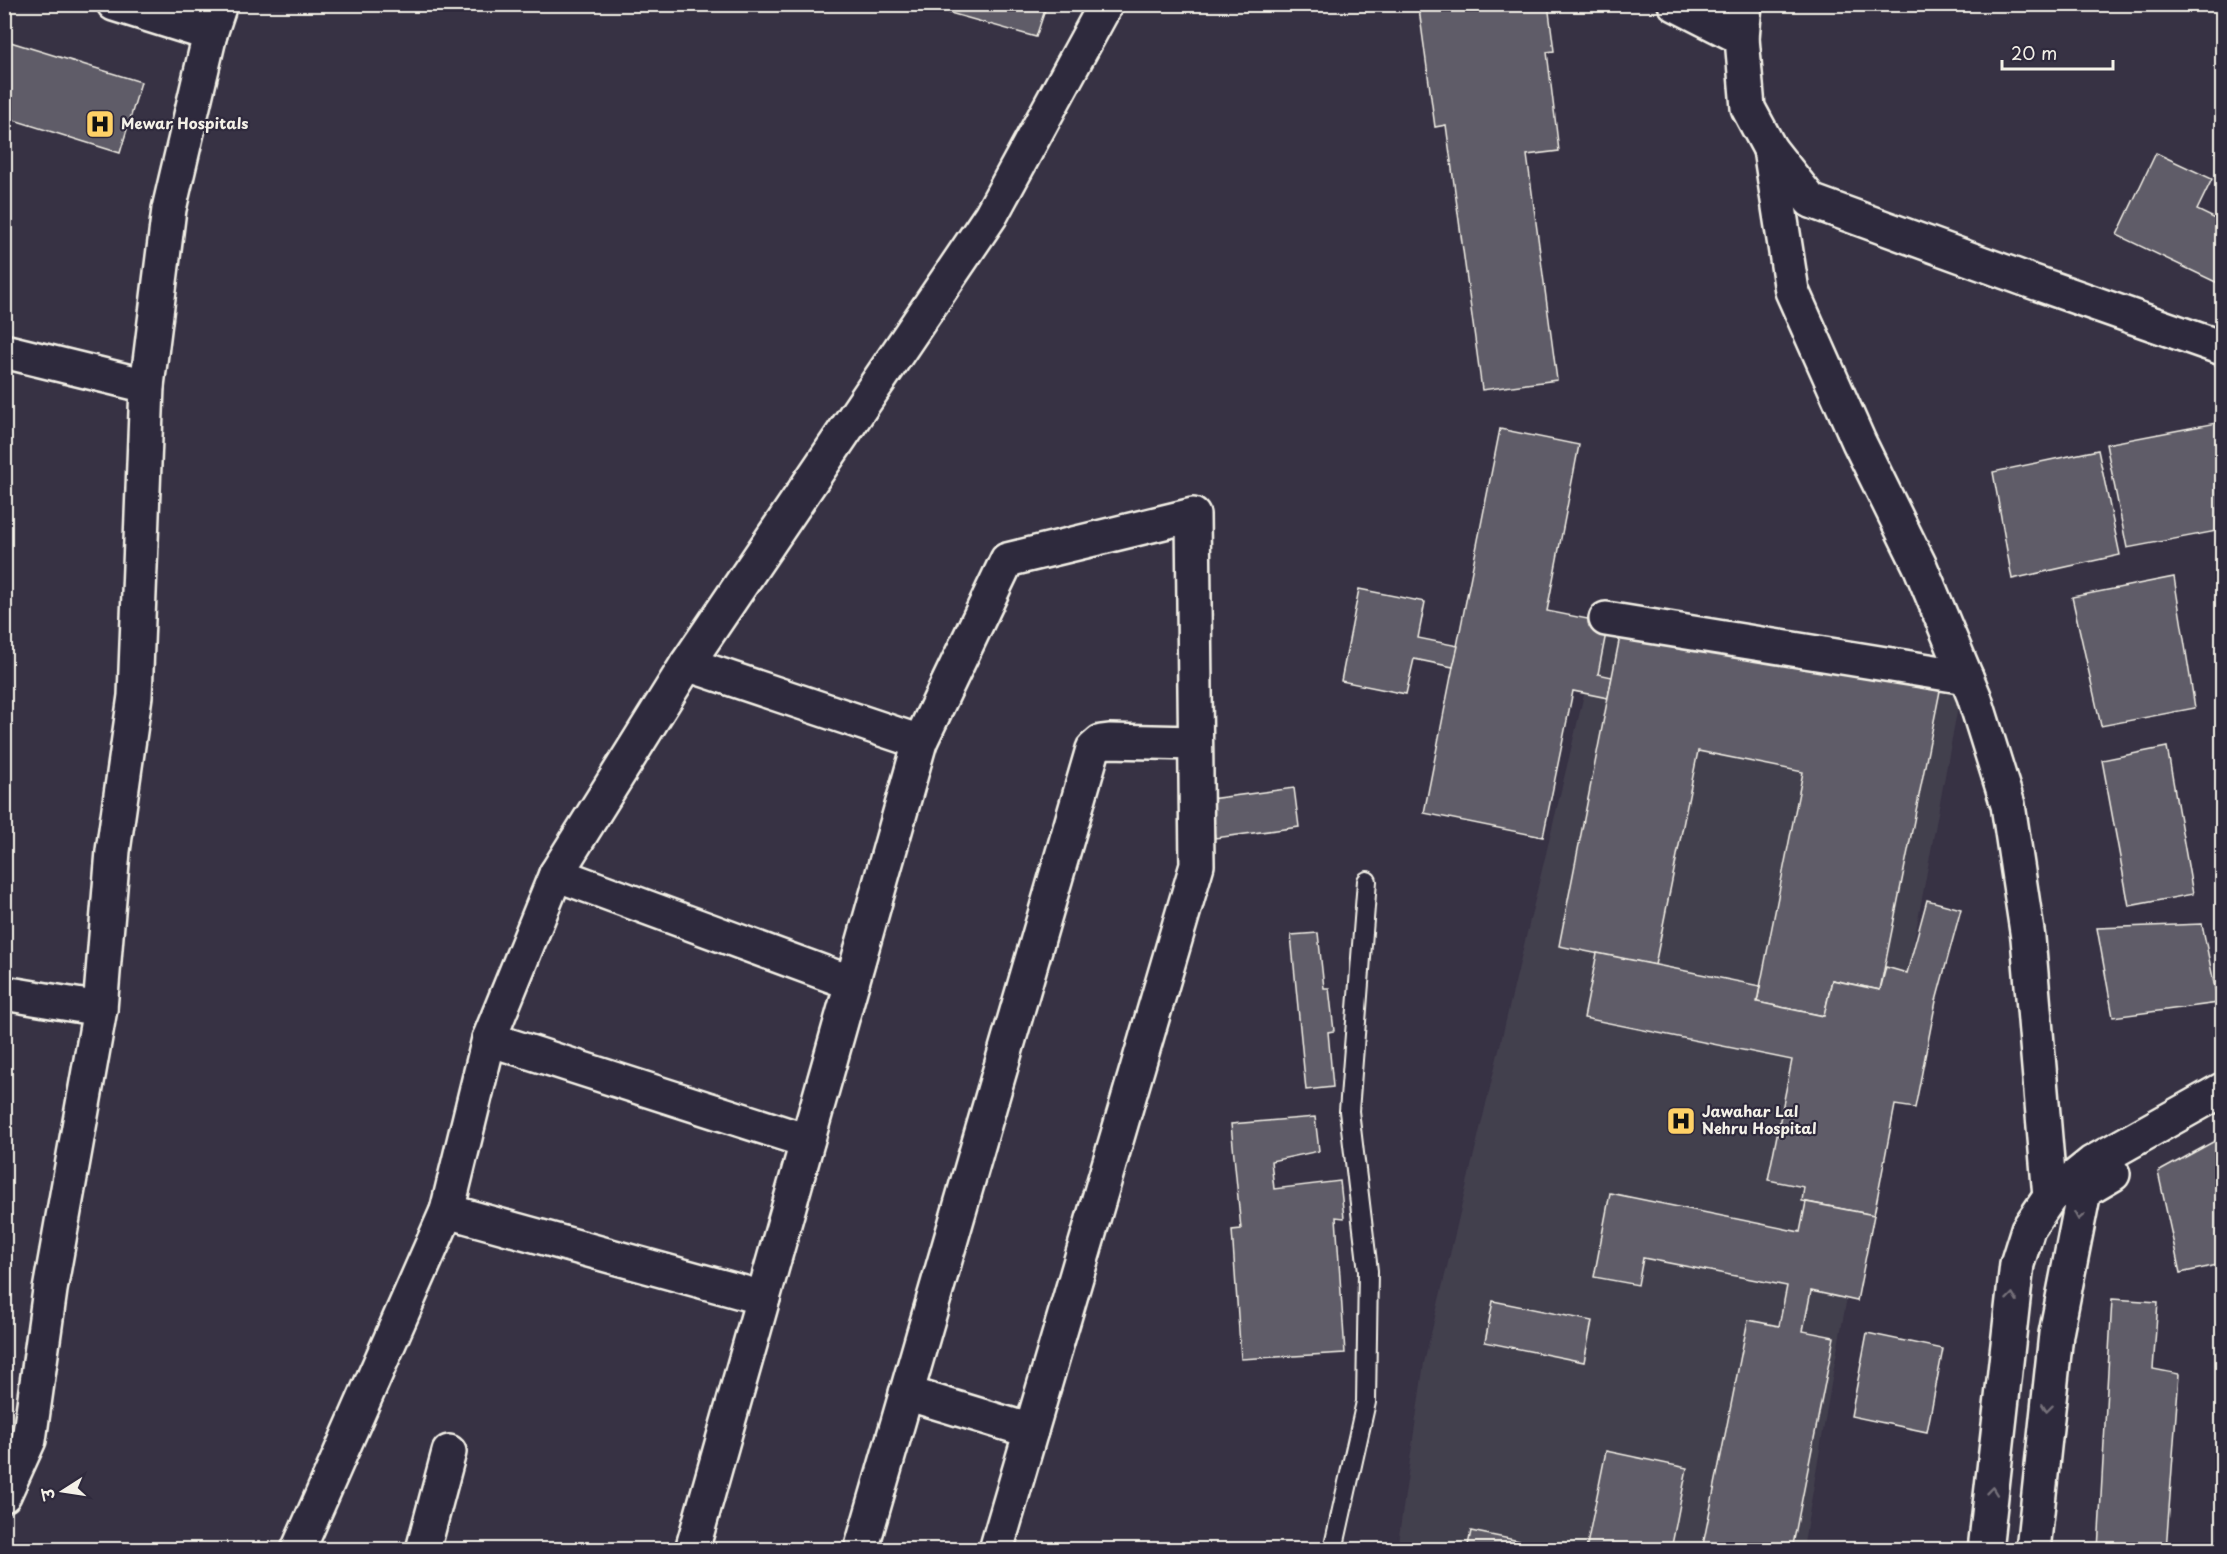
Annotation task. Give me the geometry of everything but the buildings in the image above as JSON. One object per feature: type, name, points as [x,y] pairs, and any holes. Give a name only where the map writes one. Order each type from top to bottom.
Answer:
[{"type":"street","points":[[4,1495],[29,1440],[50,1290],[100,1009],[113,851],[135,696],[147,386],[169,209],[215,19],[114,4]]},
{"type":"street","points":[[298,1550],[447,1211],[489,1039],[556,874],[687,664],[991,215],[1106,4]]},
{"type":"street","points":[[1675,4],[1742,38]]},
{"type":"street","points":[[1746,4],[1742,38],[1748,108],[1770,149],[1810,201],[2223,348]]},
{"type":"street","points":[[1770,149],[1792,291],[1859,442],[1920,566],[1974,696],[2008,805],[2028,938],[2050,1197]]},
{"type":"street","points":[[4,351],[147,386]]},
{"type":"street","points":[[692,1550],[920,742],[1007,560],[1193,515],[1197,865],[996,1550]]},
{"type":"street","points":[[1606,619],[1966,677]]},
{"type":"street","points":[[687,664],[920,742]]},
{"type":"street","points":[[861,1550],[1093,749],[1101,742],[1109,741],[1195,743]]},
{"type":"street","points":[[556,874],[852,983]]},
{"type":"street","points":[[4,993],[100,1009]]},
{"type":"street","points":[[489,1039],[807,1141]]},
{"type":"street","points":[[2221,1098],[2084,1191],[2056,1334],[2033,1549],[1986,1547],[2016,1264],[2028,1229],[2050,1197],[2092,1163],[2221,1098]]},
{"type":"street","points":[[447,1211],[763,1298]]},
{"type":"street","points":[[906,1393],[1031,1431]]},
{"type":"street","points":[[423,1550],[449,1452]]},
{"type":"lane","points":[[1333,1550],[1366,1402],[1368,1271],[1349,1111],[1367,881]]},
{"type":"shaded area","name":"Jawahar Lal Nehru Hospital","points":[[1600,628],[1960,696],[1834,1367],[1803,1549],[1397,1550],[1424,1363]]},
{"type":"place","name":"Mewar Hospitals","points":[[100,124]]},
{"type":"place","name":"Jawahar Lal Nehru Hospital","points":[[1681,1121]]}]
